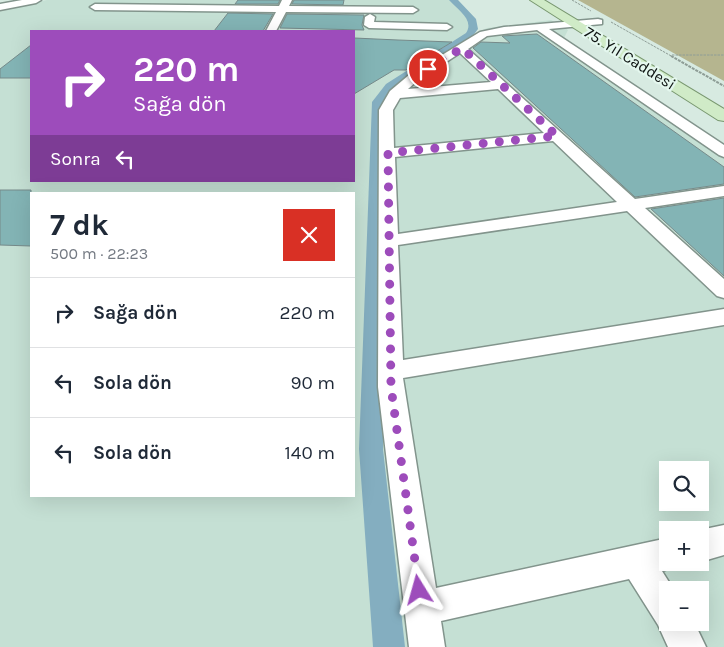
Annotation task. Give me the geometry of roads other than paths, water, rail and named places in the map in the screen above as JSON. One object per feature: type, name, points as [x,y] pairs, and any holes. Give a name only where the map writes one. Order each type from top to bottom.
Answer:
[{"type":"main road","name":"75. Yıl Caddesi","points":[[536,0],[724,116]]},
{"type":"main road","name":"75. Yıl Caddesi","points":[[560,0],[601,20]]},
{"type":"street","points":[[0,7],[36,0]]},
{"type":"street","points":[[272,30],[285,4]]},
{"type":"street","points":[[95,7],[285,4],[371,5],[413,10]]},
{"type":"street","points":[[371,5],[369,25],[447,27]]},
{"type":"street","points":[[427,647],[391,387],[386,110],[395,94],[413,78],[484,34],[504,30],[601,20]]},
{"type":"street","points":[[539,27],[724,152]]},
{"type":"street","points":[[462,48],[724,291]]},
{"type":"street","points":[[395,94],[502,85]]},
{"type":"street","points":[[388,153],[557,136]]},
{"type":"street","points":[[389,241],[724,191]]},
{"type":"street","points":[[390,371],[724,317]]},
{"type":"street","points":[[709,544],[724,540]]},
{"type":"street","points":[[422,608],[652,557],[659,581]]},
{"type":"street","points":[[679,631],[688,647]]},
{"type":"waterway","points":[[389,647],[371,449],[378,102],[390,86],[469,35],[473,29],[472,19],[453,0]]}]
